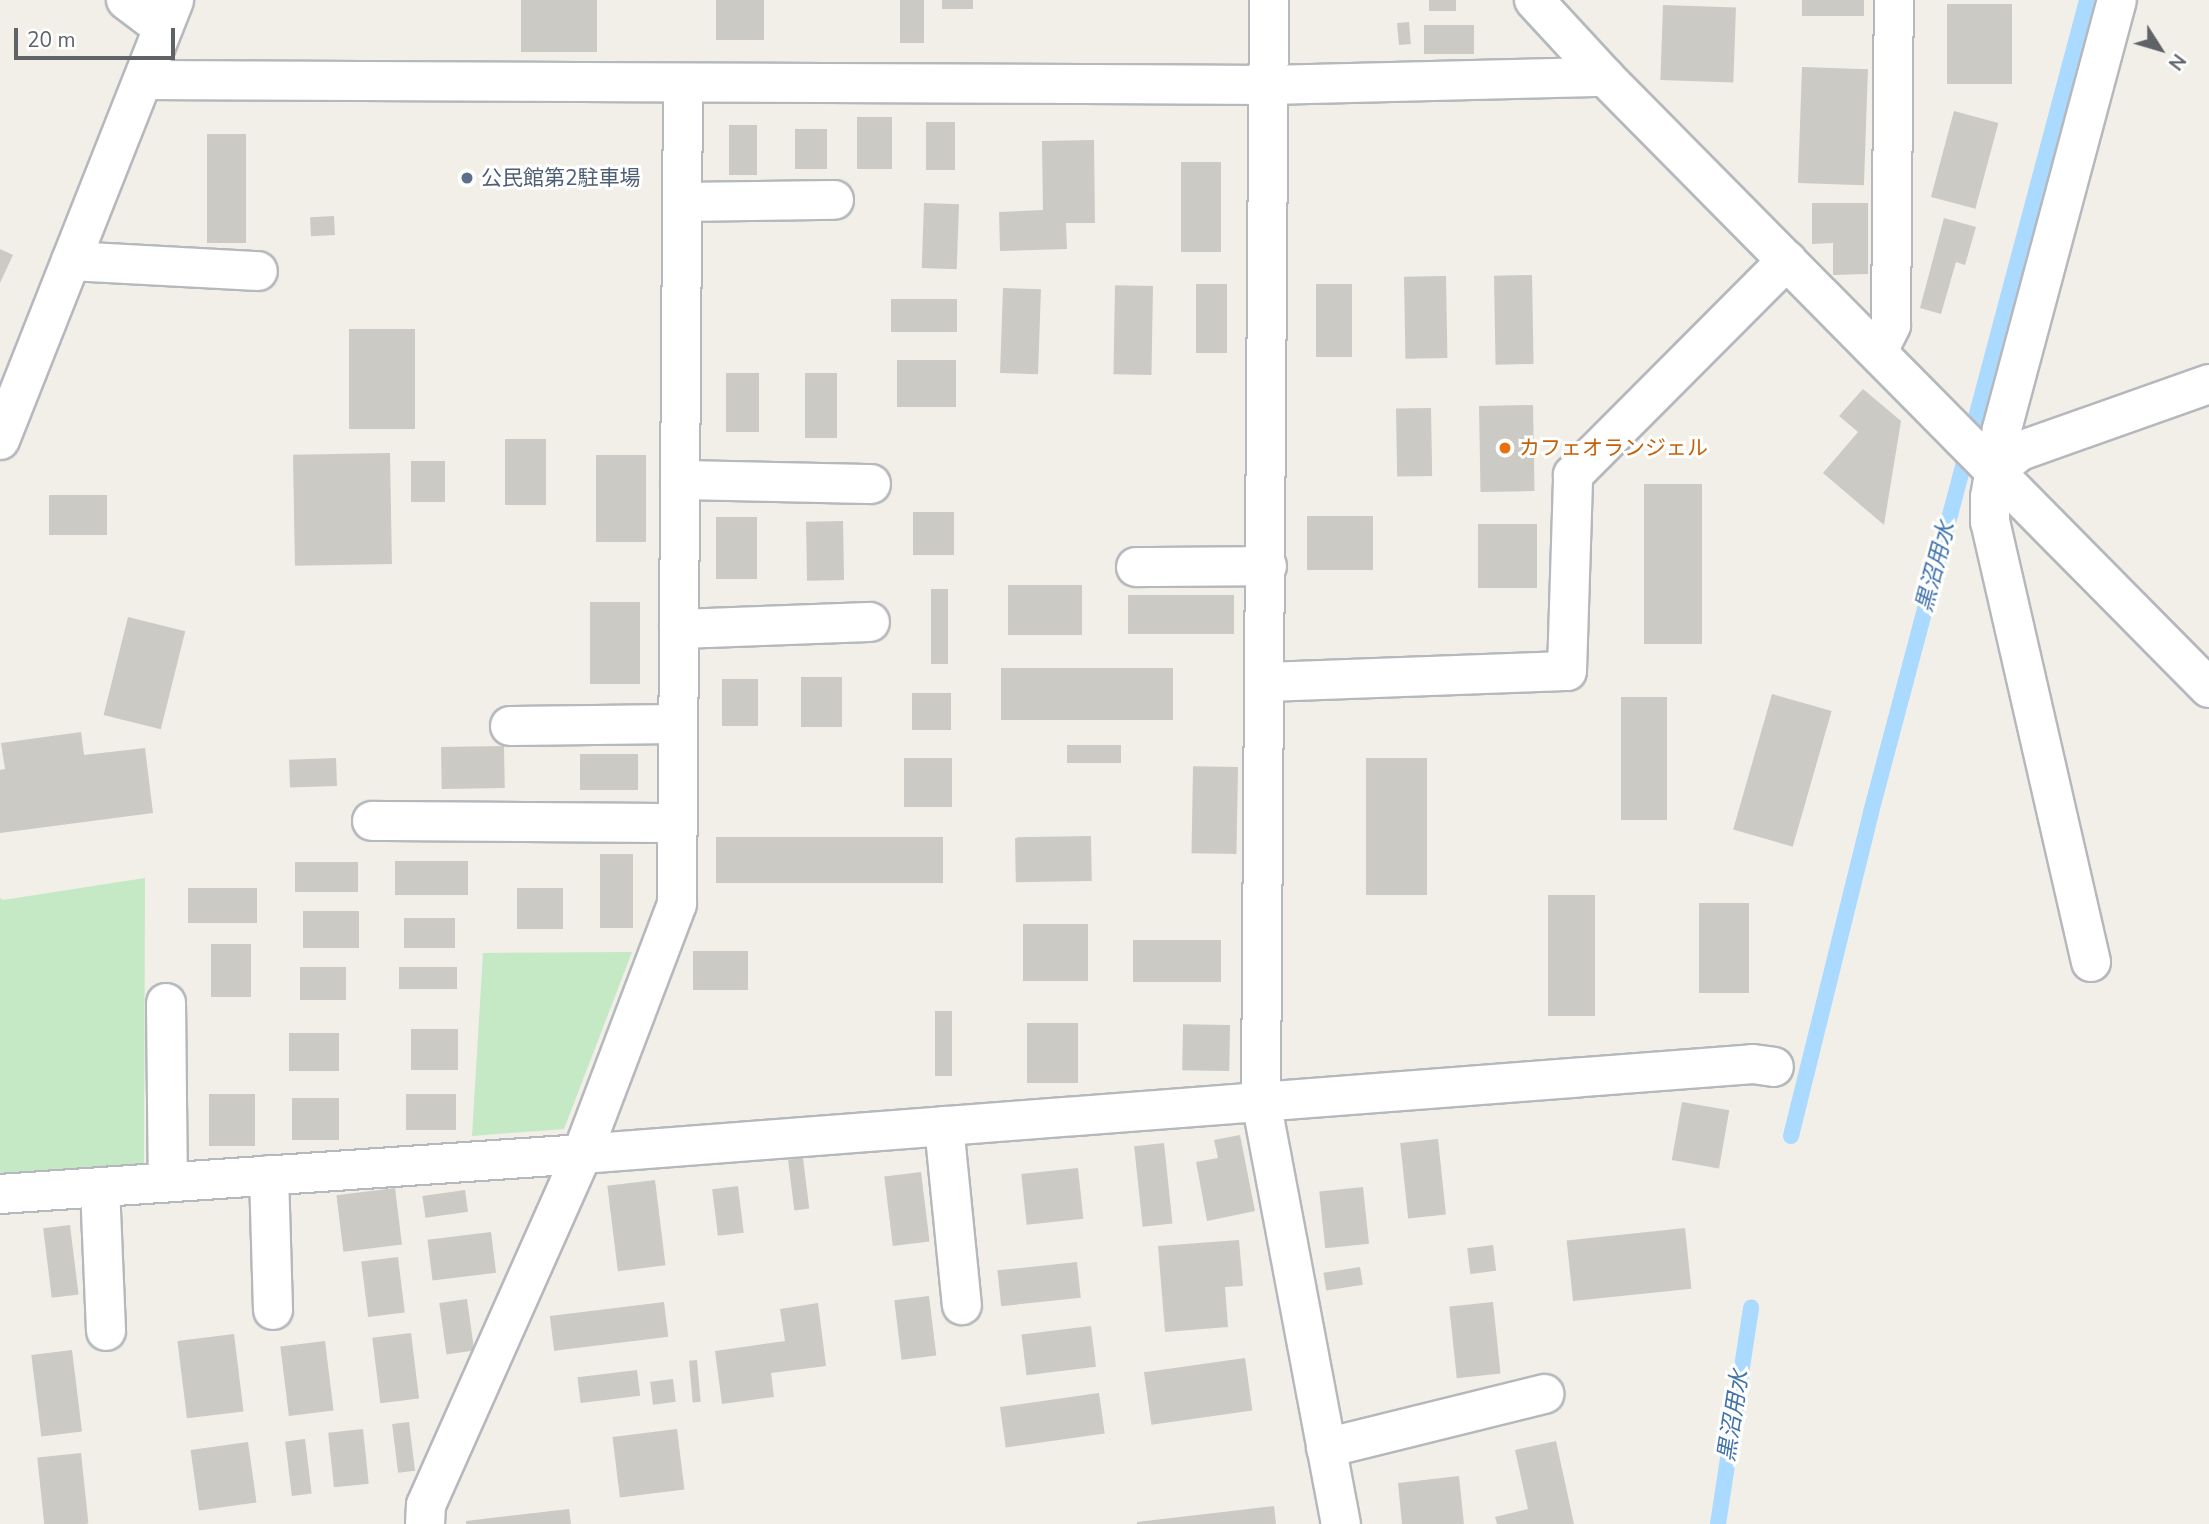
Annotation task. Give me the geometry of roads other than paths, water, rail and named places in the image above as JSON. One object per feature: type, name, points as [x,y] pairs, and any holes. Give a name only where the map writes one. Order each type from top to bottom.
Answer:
[{"type":"street","points":[[0,440],[169,14],[126,0]]},
{"type":"street","points":[[1269,0],[1267,566],[1261,1101],[1340,1524]]},
{"type":"street","points":[[1534,0],[1605,77],[2209,688]]},
{"type":"street","points":[[1878,351],[1891,325],[1894,0]]},
{"type":"street","points":[[1976,453],[2002,429],[2117,0]]},
{"type":"street","points":[[143,80],[1269,85],[1605,77]]},
{"type":"street","points":[[425,1524],[426,1505],[582,1154],[677,904],[683,84]]},
{"type":"street","points":[[682,202],[834,200]]},
{"type":"street","points":[[1266,682],[1567,671],[1573,475],[1787,260]]},
{"type":"street","points":[[71,261],[258,271]]},
{"type":"street","points":[[1976,453],[2020,452],[2209,384]]},
{"type":"street","points":[[1976,453],[2091,962]]},
{"type":"street","points":[[680,480],[871,484]]},
{"type":"street","points":[[1136,567],[1267,566]]},
{"type":"street","points":[[679,629],[870,622]]},
{"type":"street","points":[[510,726],[678,724]]},
{"type":"street","points":[[372,821],[678,823]]},
{"type":"street","points":[[166,1003],[168,1182]]},
{"type":"street","points":[[0,1194],[582,1154],[1754,1063],[1774,1067]]},
{"type":"street","points":[[944,1126],[962,1305]]},
{"type":"street","points":[[269,1175],[274,1310]]},
{"type":"street","points":[[100,1187],[106,1331]]},
{"type":"street","points":[[1326,1448],[1544,1394]]},
{"type":"waterway","name":"黒沼用水","points":[[1791,1136],[1871,812],[2087,0]]},
{"type":"waterway","name":"黒沼用水","points":[[1718,1524],[1751,1308]]},
{"type":"place","name":"公民館第2駐車場","points":[[467,178]]},
{"type":"place","name":"カフェオランジェル","points":[[1505,448]]}]
